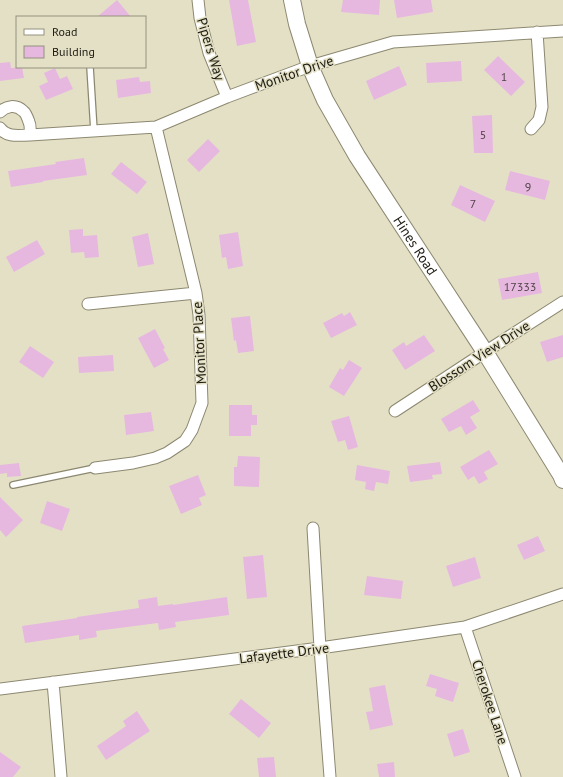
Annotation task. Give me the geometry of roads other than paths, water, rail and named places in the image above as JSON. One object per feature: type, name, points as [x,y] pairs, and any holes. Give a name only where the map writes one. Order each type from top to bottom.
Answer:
[{"type":"street","name":"Pipers Way","points":[[198,0],[200,18],[209,53],[227,97]]},
{"type":"street","name":"Hines Road","points":[[292,0],[297,24],[310,66],[325,100],[358,156],[485,352],[563,480]]},
{"type":"street","name":"Monitor Drive","points":[[0,128],[10,135],[30,135],[156,127],[227,97],[310,66],[393,42],[563,31]]},
{"type":"street","points":[[531,129],[539,120],[542,107],[537,32]]},
{"type":"street","points":[[0,112],[9,106],[17,107],[24,111],[30,124],[30,135]]},
{"type":"street","name":"Monitor Place","points":[[95,468],[133,463],[155,458],[167,453],[185,441],[192,430],[202,402],[199,315],[196,293],[156,127]]},
{"type":"street","points":[[88,304],[196,293]]},
{"type":"street","name":"Blossom View Drive","points":[[395,411],[563,302]]},
{"type":"street","points":[[313,528],[330,777]]},
{"type":"street","name":"Lafayette Drive","points":[[0,689],[320,648],[465,627],[563,594]]},
{"type":"street","name":"Cherokee Lane","points":[[465,627],[515,777]]},
{"type":"street","points":[[53,682],[60,777]]},
{"type":"lane","points":[[90,68],[94,131]]},
{"type":"lane","points":[[13,485],[95,468]]}]
